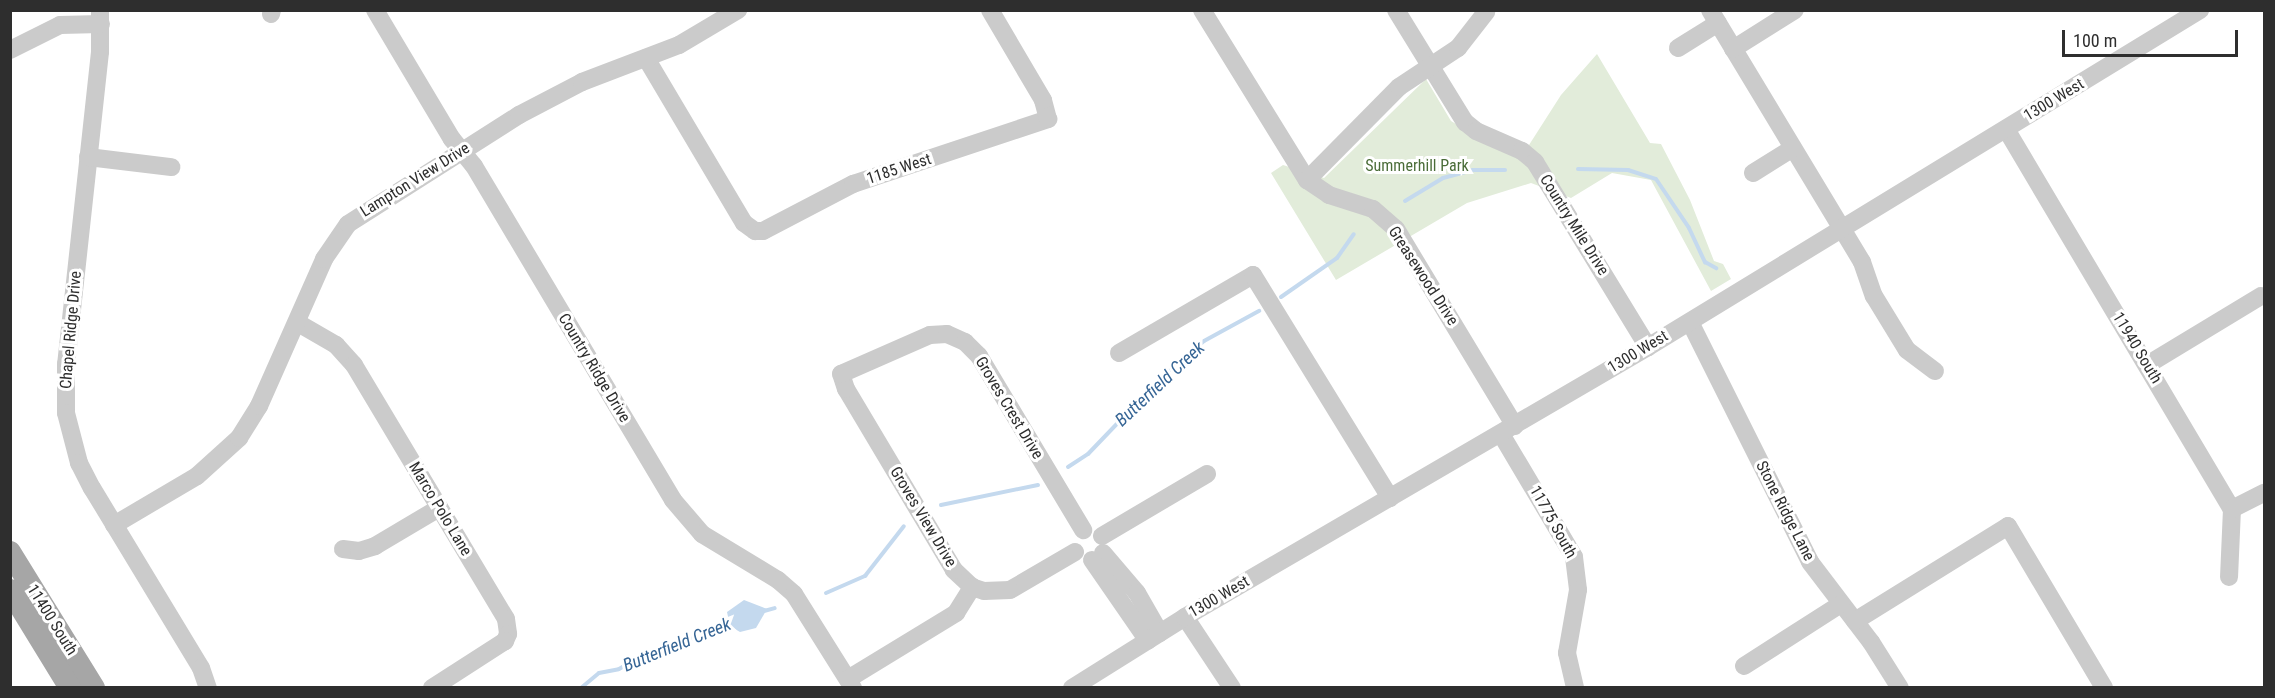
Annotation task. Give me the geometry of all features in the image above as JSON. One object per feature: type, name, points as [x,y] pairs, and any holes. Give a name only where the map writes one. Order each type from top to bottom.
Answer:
[{"type":"main road","name":"11400 South","points":[[10,552],[94,687]]},
{"type":"main road","name":"11400 South","points":[[10,590],[70,687]]},
{"type":"street","name":"Country Ridge Drive","points":[[375,10],[686,518],[720,548],[760,568],[794,594],[850,683]]},
{"type":"street","name":"Lampton View Drive","points":[[114,525],[196,476],[239,438],[259,406],[298,323],[324,259],[348,224],[550,98],[700,34],[738,10]]},
{"type":"street","name":"1185 West","points":[[646,58],[744,223],[755,231],[772,228],[853,184],[1030,128],[1048,119],[1043,100],[990,10]]},
{"type":"street","name":"Greasewood Drive","points":[[1202,10],[1307,180],[1329,195],[1373,209],[1396,229],[1508,430]]},
{"type":"street","name":"Country Mile Drive","points":[[1396,10],[1465,122],[1476,131],[1522,151],[1535,162],[1648,346]]},
{"type":"street","points":[[1733,49],[1795,10]]},
{"type":"street","name":"1300 West","points":[[1072,687],[1185,617],[1690,322],[2200,10]]},
{"type":"street","points":[[1307,180],[1388,97],[1458,48],[1486,12]]},
{"type":"street","points":[[10,50],[60,25],[101,17]]},
{"type":"street","name":"Chapel Ridge Drive","points":[[101,17],[66,364],[66,413],[80,463],[114,525],[201,668],[208,687]]},
{"type":"street","points":[[1678,48],[1714,17],[1842,228],[1906,350],[1935,371]]},
{"type":"street","name":"11940 South","points":[[2006,129],[2232,509]]},
{"type":"street","points":[[1753,173],[1793,148]]},
{"type":"street","points":[[88,157],[171,167]]},
{"type":"street","points":[[1119,353],[1253,274],[1390,498]]},
{"type":"street","points":[[2147,365],[2261,296]]},
{"type":"street","name":"Stone Ridge Lane","points":[[1690,322],[1810,562],[1855,621],[1900,687]]},
{"type":"street","name":"Marco Polo Lane","points":[[298,323],[326,338],[346,354],[506,619],[508,634],[499,647],[432,687]]},
{"type":"street","name":"Groves Crest Drive","points":[[842,374],[930,335],[947,334],[965,342],[979,356],[1083,530]]},
{"type":"street","name":"Groves View Drive","points":[[842,374],[846,389],[954,570],[972,587]]},
{"type":"street","name":"11775 South","points":[[1508,430],[1574,557],[1578,590],[1567,653],[1575,687]]},
{"type":"street","points":[[850,683],[956,614],[972,587],[984,591],[1010,590],[1075,552],[1099,550],[1207,474]]},
{"type":"street","points":[[2229,577],[2232,509],[2265,493]]},
{"type":"street","points":[[343,549],[359,551],[375,546],[439,508]]},
{"type":"street","points":[[1855,621],[2008,526],[2104,687]]},
{"type":"street","points":[[1075,552],[1076,537],[1083,530],[1092,529],[1099,550],[1137,593],[1154,637]]},
{"type":"street","points":[[1744,666],[1841,604]]},
{"type":"street","points":[[1185,617],[1232,687]]},
{"type":"green space","name":"Summerhill Park","points":[[1597,54],[1650,143],[1661,144],[1690,200],[1714,261],[1723,264],[1731,279],[1711,291],[1651,180],[1612,173],[1571,198],[1531,183],[1467,203],[1336,280],[1271,173],[1283,165],[1324,178],[1426,79],[1451,121],[1491,145],[1529,145],[1561,95]]},
{"type":"water","points":[[744,600],[767,609],[756,628],[740,632],[730,626],[727,612]]},
{"type":"waterway","name":"Butterfield Creek","points":[[1578,169],[1628,170],[1656,179],[1689,228],[1705,262],[1716,268]]},
{"type":"waterway","name":"Butterfield Creek","points":[[1405,201],[1443,178],[1473,170],[1505,170]]},
{"type":"waterway","name":"Butterfield Creek","points":[[1281,297],[1337,258],[1354,234]]},
{"type":"waterway","name":"Butterfield Creek","points":[[1068,467],[1088,454],[1160,379],[1204,341],[1259,311]]},
{"type":"waterway","name":"Butterfield Creek","points":[[941,505],[1038,485]]},
{"type":"waterway","name":"Butterfield Creek","points":[[826,593],[865,576],[904,526]]},
{"type":"waterway","name":"Butterfield Creek","points":[[764,611],[775,608]]},
{"type":"waterway","name":"Butterfield Creek","points":[[581,688],[599,673],[619,669],[647,653],[733,625]]}]
